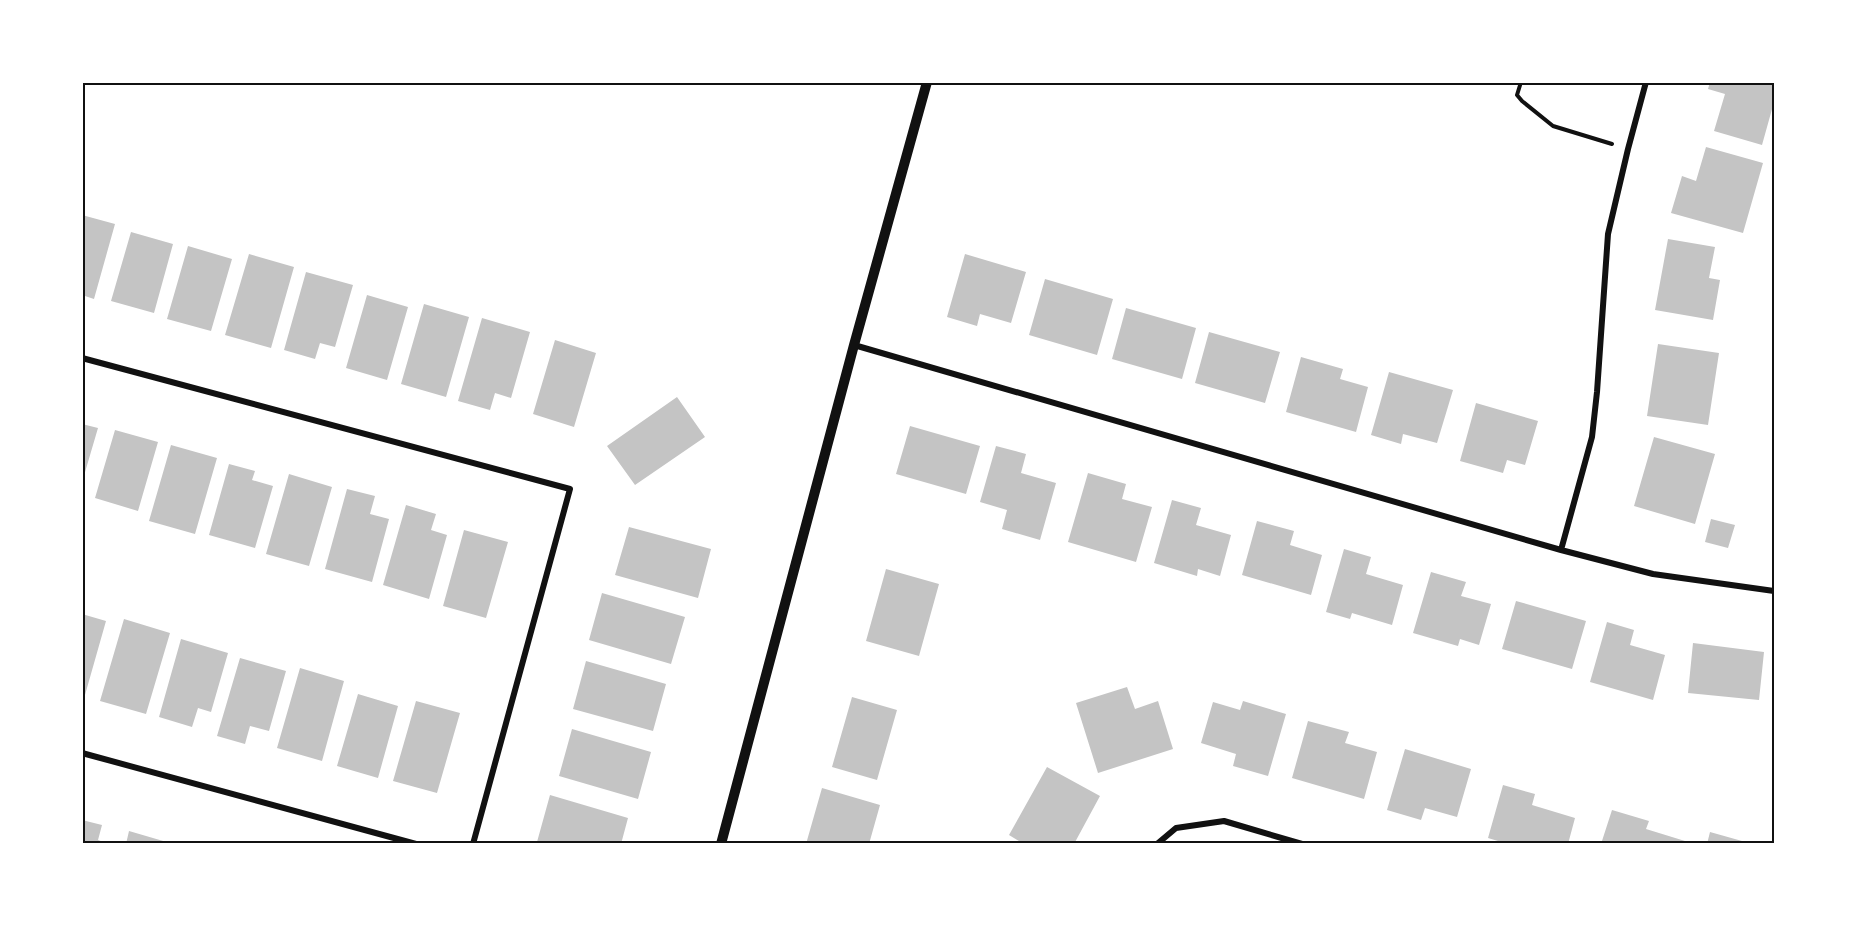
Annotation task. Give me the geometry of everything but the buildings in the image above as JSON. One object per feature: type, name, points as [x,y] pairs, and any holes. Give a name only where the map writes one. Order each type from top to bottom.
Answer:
[{"type":"street","points":[[721,843],[927,82]]},
{"type":"street","points":[[1561,550],[1592,437],[1608,234],[1646,82]]},
{"type":"street","points":[[854,345],[1561,550],[1653,574],[1774,591]]},
{"type":"street","points":[[82,358],[570,489],[473,843]]},
{"type":"street","points":[[82,753],[416,843]]},
{"type":"street","points":[[1157,843],[1176,828],[1224,821],[1302,843]]},
{"type":"path","points":[[1521,82],[1517,95],[1553,126],[1628,149]]}]
